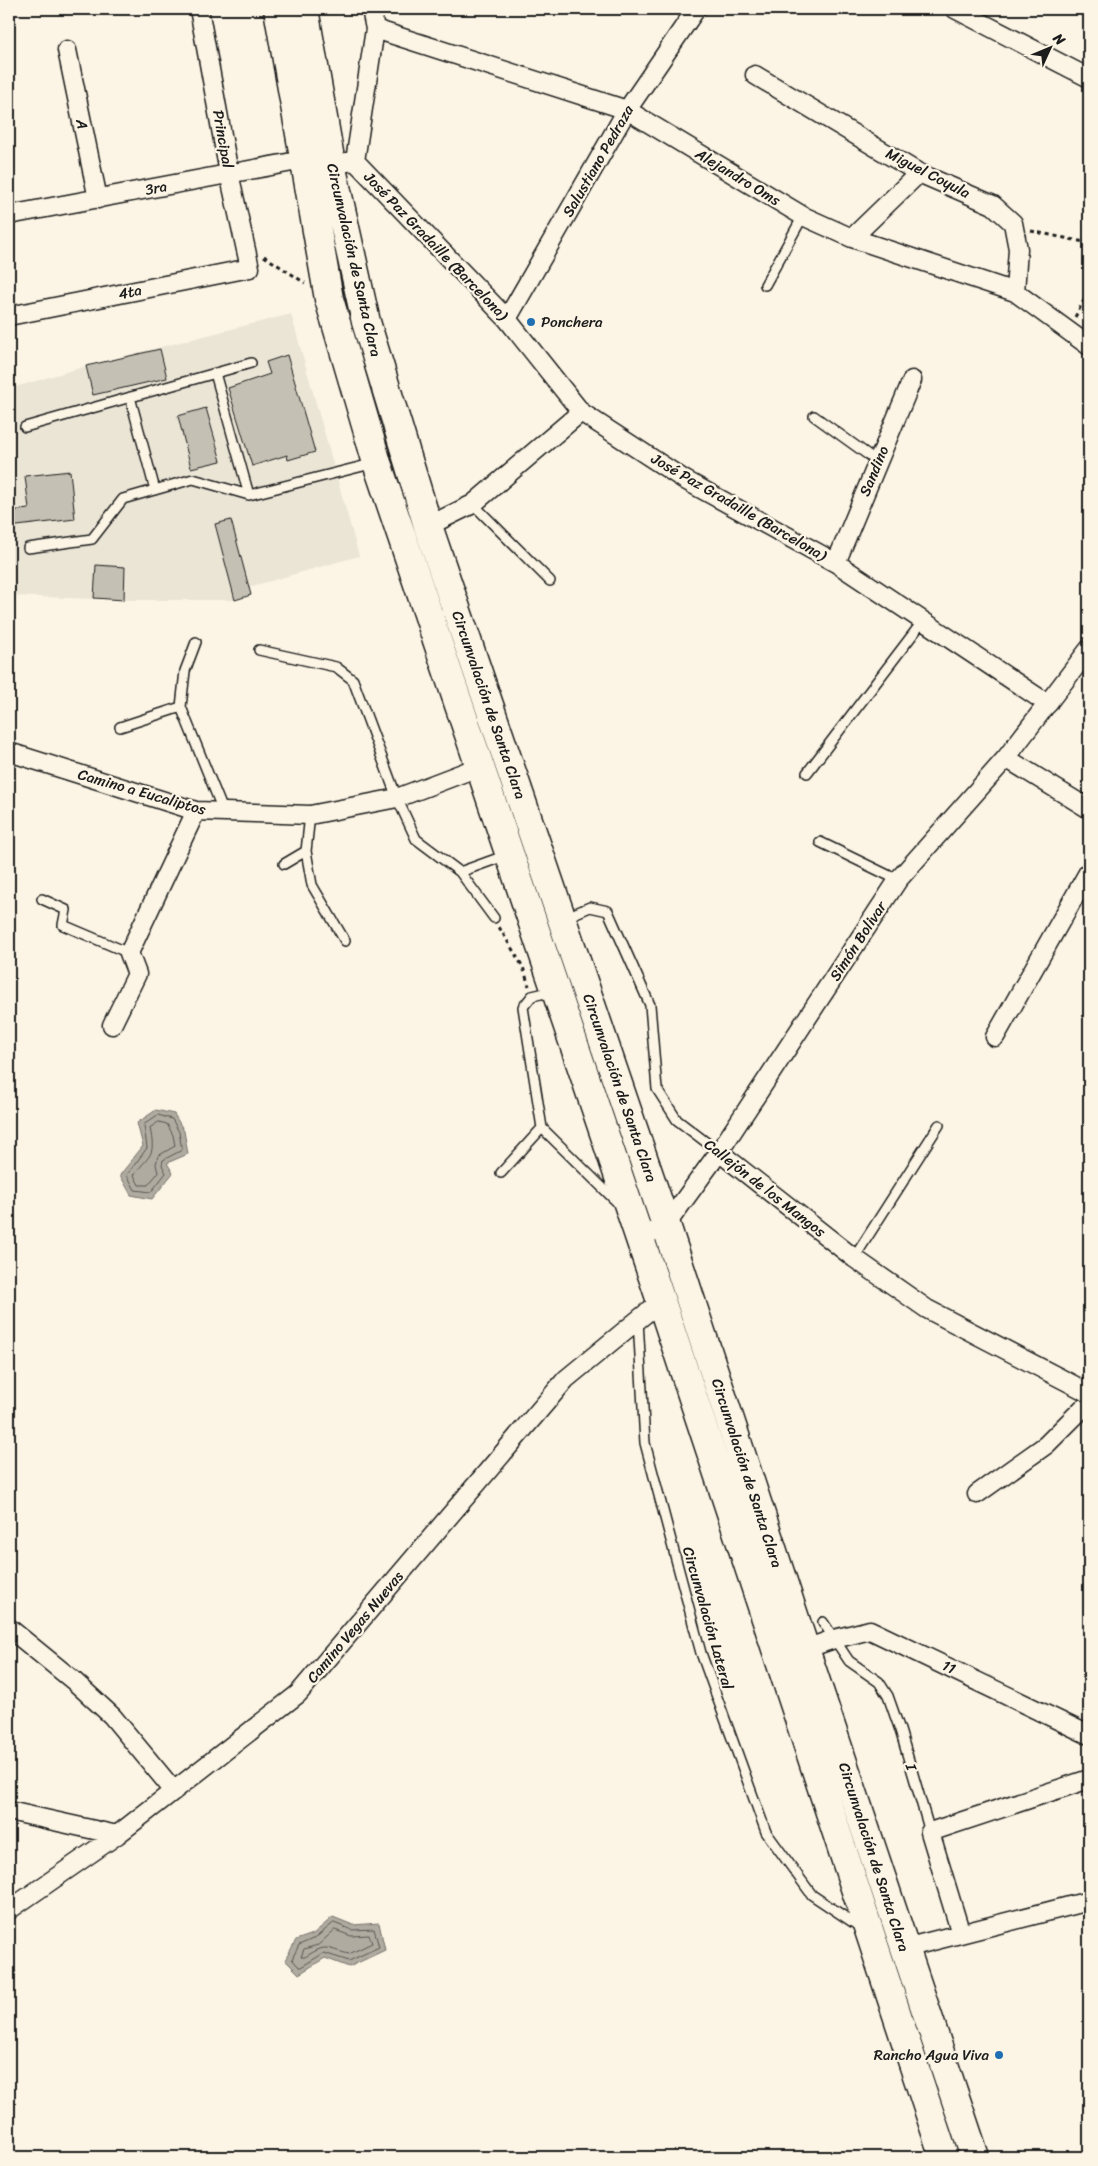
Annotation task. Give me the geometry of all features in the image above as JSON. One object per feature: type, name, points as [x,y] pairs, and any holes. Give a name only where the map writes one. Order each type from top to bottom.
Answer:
[{"type":"highway","name":"Circunvalación de Santa Clara","points":[[278,9],[303,160],[329,299],[377,463],[510,854],[544,993],[636,1228],[944,2157]]},
{"type":"highway","name":"Circunvalación de Santa Clara","points":[[304,9],[343,163],[366,322],[428,526],[666,1225],[975,2157]]},
{"type":"street","name":"Principal","points":[[199,9],[229,173],[250,268]]},
{"type":"street","points":[[343,163],[375,29],[372,9]]},
{"type":"street","points":[[955,9],[1089,78]]},
{"type":"street","name":"Salustiano Pedraza","points":[[507,318],[627,110],[691,10]]},
{"type":"street","name":"Alejandro Oms","points":[[375,29],[627,110],[803,216],[852,238],[1015,292],[1089,346]]},
{"type":"street","name":"A","points":[[67,50],[98,199]]},
{"type":"street","name":"Miguel Coyula","points":[[755,75],[919,173],[993,205],[1013,223]]},
{"type":"street","name":"3ra","points":[[9,215],[303,160]]},
{"type":"street","name":"José Paz Gradaille (Barcelona)","points":[[343,163],[507,318],[581,412],[685,480],[836,563],[1048,704]]},
{"type":"street","points":[[852,238],[919,173]]},
{"type":"street","points":[[1013,223],[1018,249],[1015,292]]},
{"type":"street","name":"4ta","points":[[9,316],[250,268]]},
{"type":"street","name":"Sandino","points":[[836,563],[912,380]]},
{"type":"street","points":[[428,526],[473,504],[581,412]]},
{"type":"street","name":"Simón Bolivar","points":[[636,1228],[666,1225],[720,1152],[898,880],[1006,758],[1088,656]]},
{"type":"street","name":"Camino a Eucaliptos","points":[[9,752],[196,811],[224,813],[310,815],[397,798],[480,766]]},
{"type":"street","points":[[1006,758],[1089,808]]},
{"type":"street","points":[[112,1025],[137,974],[130,953],[196,811]]},
{"type":"street","points":[[995,1037],[1089,871]]},
{"type":"street","name":"Callejón de los Mangos","points":[[720,1152],[854,1258],[926,1310],[1089,1393]]},
{"type":"street","name":"Camino Vegas Nuevas","points":[[9,1910],[116,1835],[298,1694],[566,1379],[661,1301]]},
{"type":"street","points":[[977,1494],[1046,1445],[1082,1410],[1089,1406]]},
{"type":"street","points":[[9,1628],[74,1681],[112,1716],[174,1791]]},
{"type":"street","name":"11","points":[[805,1649],[834,1638],[870,1630],[1089,1735]]},
{"type":"street","points":[[930,1832],[1089,1779]]},
{"type":"street","points":[[9,1811],[116,1835]]},
{"type":"street","name":"I","points":[[930,1832],[961,1934]]},
{"type":"street","points":[[905,1948],[1089,1901]]},
{"type":"lane","points":[[765,285],[803,216]]},
{"type":"lane","points":[[25,427],[251,363]]},
{"type":"lane","points":[[215,373],[248,495]]},
{"type":"lane","points":[[130,397],[155,490]]},
{"type":"lane","points":[[814,416],[878,462]]},
{"type":"lane","points":[[28,548],[92,539],[123,499],[193,479],[248,495],[377,463]]},
{"type":"lane","points":[[473,504],[550,581]]},
{"type":"lane","points":[[807,773],[923,621]]},
{"type":"lane","points":[[196,642],[185,671],[181,707],[224,813]]},
{"type":"lane","points":[[259,650],[336,668],[353,680],[397,798],[416,839],[460,872],[494,918]]},
{"type":"lane","points":[[120,727],[181,707]]},
{"type":"lane","points":[[310,815],[306,851],[312,885],[345,941]]},
{"type":"lane","points":[[820,842],[898,880]]},
{"type":"lane","points":[[284,864],[306,851]]},
{"type":"lane","points":[[460,872],[510,854]]},
{"type":"lane","points":[[42,899],[66,910],[63,925],[130,953]]},
{"type":"lane","name":"Callejón de los Mangos","points":[[562,919],[590,907],[608,911],[650,1005],[657,1089],[677,1120],[720,1152]]},
{"type":"lane","points":[[544,993],[523,1007],[542,1128],[636,1228]]},
{"type":"lane","points":[[854,1258],[938,1125]]},
{"type":"lane","points":[[501,1173],[542,1128]]},
{"type":"lane","name":"Circunvalación Lateral","points":[[638,1320],[645,1443],[701,1653],[766,1832],[812,1895],[869,1932]]},
{"type":"lane","name":"I","points":[[823,1622],[849,1661],[878,1682],[888,1696],[930,1832]]},
{"type":"path","points":[[1013,223],[1030,231],[1089,243]]},
{"type":"path","points":[[245,243],[329,299]]},
{"type":"path","points":[[1068,331],[1089,291]]},
{"type":"path","points":[[494,918],[522,967],[544,993]]},
{"type":"shaded area","points":[[291,314],[359,556],[249,587],[251,595],[235,600],[124,600],[9,596],[9,389],[86,366]]},
{"type":"water","points":[[156,1110],[174,1114],[184,1131],[188,1154],[167,1163],[173,1173],[152,1199],[131,1195],[120,1175],[143,1146],[137,1123]]},
{"type":"water","points":[[333,1917],[353,1925],[379,1923],[385,1950],[349,1967],[325,1958],[299,1974],[285,1960],[296,1940],[313,1934]]},
{"type":"building","points":[[160,349],[167,378],[93,395],[86,366]]},
{"type":"building","points":[[287,355],[315,452],[288,460],[287,455],[252,466],[228,388],[270,374],[266,362]]},
{"type":"building","points":[[206,408],[221,461],[191,468],[178,416]]},
{"type":"building","points":[[70,471],[75,519],[9,527],[9,511],[29,509],[25,476]]},
{"type":"building","points":[[231,520],[251,595],[235,600],[215,524]]},
{"type":"building","points":[[96,565],[125,567],[124,600],[94,598]]},
{"type":"place","name":"Ponchera","points":[[531,322]]},
{"type":"place","name":"Rancho Agua Viva","points":[[999,2055]]}]
